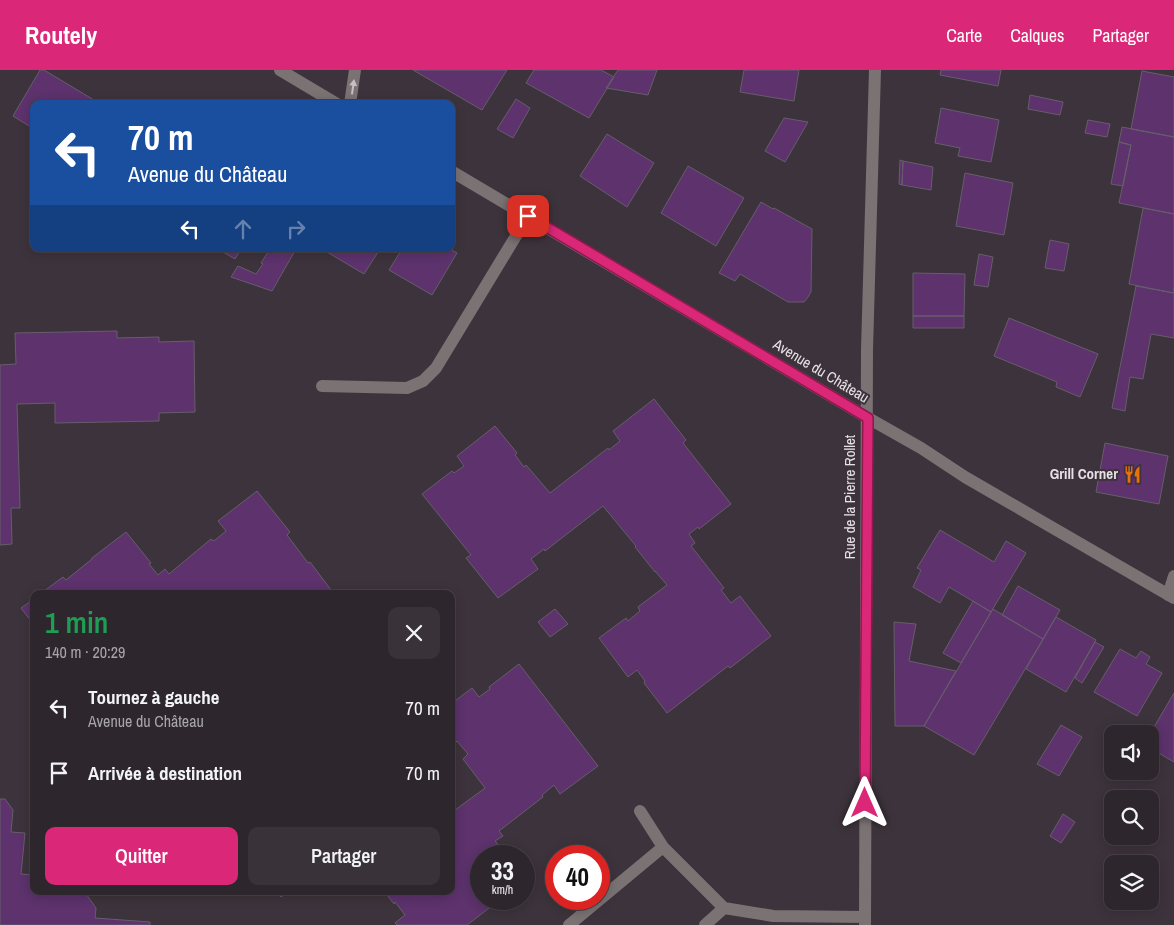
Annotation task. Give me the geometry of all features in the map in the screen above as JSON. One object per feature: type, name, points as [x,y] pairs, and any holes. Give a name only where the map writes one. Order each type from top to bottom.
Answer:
[{"type":"street","points":[[280,70],[330,100]]},
{"type":"street","points":[[351,100],[355,70]]},
{"type":"street","name":"Rue de la Pierre Rollet","points":[[865,921],[867,350],[875,70]]},
{"type":"street","name":"Avenue du Château","points":[[455,173],[921,448],[964,477],[1171,597]]},
{"type":"street","points":[[322,386],[407,388],[424,380],[436,368],[528,216]]},
{"type":"street","points":[[1171,597],[1174,576]]},
{"type":"street","points":[[640,810],[663,847],[724,908],[774,916],[865,921]]},
{"type":"street","points":[[568,925],[663,847]]},
{"type":"street","points":[[705,925],[724,908]]},
{"type":"building","points":[[40,70],[44,70],[94,100],[30,100],[30,127],[13,116]]},
{"type":"building","points":[[413,70],[507,70],[482,110]]},
{"type":"building","points":[[534,70],[601,70],[614,77],[589,118],[526,83]]},
{"type":"building","points":[[618,70],[657,70],[648,95],[606,88]]},
{"type":"building","points":[[744,70],[799,70],[794,101],[740,92]]},
{"type":"building","points":[[941,70],[1001,70],[998,86],[940,75]]},
{"type":"building","points":[[1142,71],[1174,77],[1174,137],[1131,129]]},
{"type":"building","points":[[1030,95],[1063,102],[1060,115],[1028,109]]},
{"type":"building","points":[[516,99],[530,108],[513,138],[497,129]]},
{"type":"building","points":[[941,108],[999,120],[991,162],[958,156],[960,148],[935,143]]},
{"type":"building","points":[[784,118],[808,122],[785,162],[765,151]]},
{"type":"building","points":[[1088,120],[1110,124],[1107,137],[1085,133]]},
{"type":"building","points":[[1122,127],[1174,137],[1174,214],[1119,203],[1131,145],[1119,142]]},
{"type":"building","points":[[607,134],[654,163],[627,207],[580,176]]},
{"type":"building","points":[[1119,142],[1131,145],[1123,186],[1111,184]]},
{"type":"building","points":[[900,160],[903,161],[902,185],[899,184]]},
{"type":"building","points":[[903,161],[933,167],[931,190],[902,185]]},
{"type":"building","points":[[688,166],[744,198],[716,246],[661,213]]},
{"type":"building","points":[[965,173],[1013,183],[1004,235],[956,226]]},
{"type":"building","points":[[761,202],[812,229],[811,292],[804,302],[788,302],[740,274],[735,281],[719,273]]},
{"type":"building","points":[[1143,208],[1174,214],[1173,293],[1129,284]]},
{"type":"building","points":[[1050,240],[1069,244],[1064,271],[1045,268]]},
{"type":"building","points":[[223,252],[239,252],[235,259]]},
{"type":"building","points":[[268,252],[294,252],[272,291],[231,277],[238,266],[256,274],[263,264],[261,263]]},
{"type":"building","points":[[327,252],[378,252],[364,274]]},
{"type":"building","points":[[400,252],[457,253],[432,295],[389,270]]},
{"type":"building","points":[[979,254],[993,257],[988,287],[974,285]]},
{"type":"building","points":[[913,273],[965,274],[964,316],[913,316]]},
{"type":"building","points":[[1136,286],[1174,293],[1174,338],[1151,334],[1143,379],[1130,377],[1125,411],[1112,408]]},
{"type":"building","points":[[913,316],[964,316],[964,328],[913,328]]},
{"type":"building","points":[[1009,318],[1098,354],[1080,397],[1056,387],[1057,382],[994,356]]},
{"type":"building","points":[[117,331],[117,338],[159,337],[159,342],[194,341],[195,412],[159,413],[159,421],[55,423],[55,403],[17,404],[20,508],[11,508],[12,544],[0,545],[0,365],[16,364],[15,333]]},
{"type":"building","points":[[654,399],[686,440],[683,443],[731,504],[699,529],[698,527],[689,534],[695,543],[691,546],[724,588],[721,590],[731,603],[740,596],[771,636],[667,713],[644,683],[645,681],[637,670],[628,677],[599,638],[626,618],[628,621],[640,611],[638,607],[667,585],[603,506],[545,551],[544,549],[531,559],[538,569],[498,598],[466,558],[471,555],[422,494],[452,471],[454,473],[464,466],[457,456],[495,426],[517,453],[515,455],[524,467],[526,465],[550,493],[608,448],[609,450],[620,441],[613,431]]},
{"type":"building","name":"Grill Corner","points":[[1105,443],[1168,456],[1159,504],[1096,492]]},
{"type":"building","points":[[257,491],[290,532],[287,535],[331,590],[45,590],[63,577],[66,580],[126,532],[151,563],[149,564],[158,575],[165,569],[169,574],[211,539],[214,541],[226,531],[218,521]]},
{"type":"building","points":[[940,530],[994,562],[1006,541],[1026,553],[991,612],[949,587],[940,603],[913,587],[921,570],[917,568]]},
{"type":"building","points":[[1018,586],[1060,610],[1043,639],[1002,615]]},
{"type":"building","points":[[973,601],[991,612],[961,663],[943,653]]},
{"type":"building","points":[[30,602],[30,620],[21,608]]},
{"type":"building","points":[[555,609],[568,624],[550,637],[538,622]]},
{"type":"building","points":[[993,609],[1043,639],[974,755],[924,726]]},
{"type":"building","points":[[1056,617],[1096,640],[1066,692],[1026,669]]},
{"type":"building","points":[[894,622],[916,624],[909,661],[956,671],[924,726],[895,726]]},
{"type":"building","points":[[1095,642],[1104,647],[1082,683],[1075,678]]},
{"type":"building","points":[[1120,649],[1136,658],[1141,651],[1150,657],[1146,664],[1162,673],[1137,716],[1094,692]]},
{"type":"building","points":[[519,664],[598,766],[560,794],[554,785],[542,795],[543,797],[499,831],[503,836],[495,841],[498,845],[470,845],[470,910],[486,910],[467,925],[397,925],[395,923],[405,915],[387,895],[455,895],[455,810],[485,788],[463,759],[468,754],[457,741],[455,743],[455,701],[472,688],[479,697],[490,689],[489,687]]},
{"type":"building","points":[[1174,693],[1174,762],[1159,753],[1159,725],[1155,725]]},
{"type":"building","points":[[1061,725],[1082,737],[1059,776],[1037,764]]},
{"type":"building","points":[[0,799],[5,799],[13,810],[11,832],[25,833],[21,874],[30,875],[30,895],[87,895],[96,908],[95,918],[150,922],[150,925],[0,925]]},
{"type":"building","points":[[1063,814],[1075,822],[1061,843],[1050,836]]},
{"type":"place","name":"Grill Corner","points":[[1132,474]]},
{"type":"route","points":[[528,216],[868,418],[866,461],[865,803]]}]
